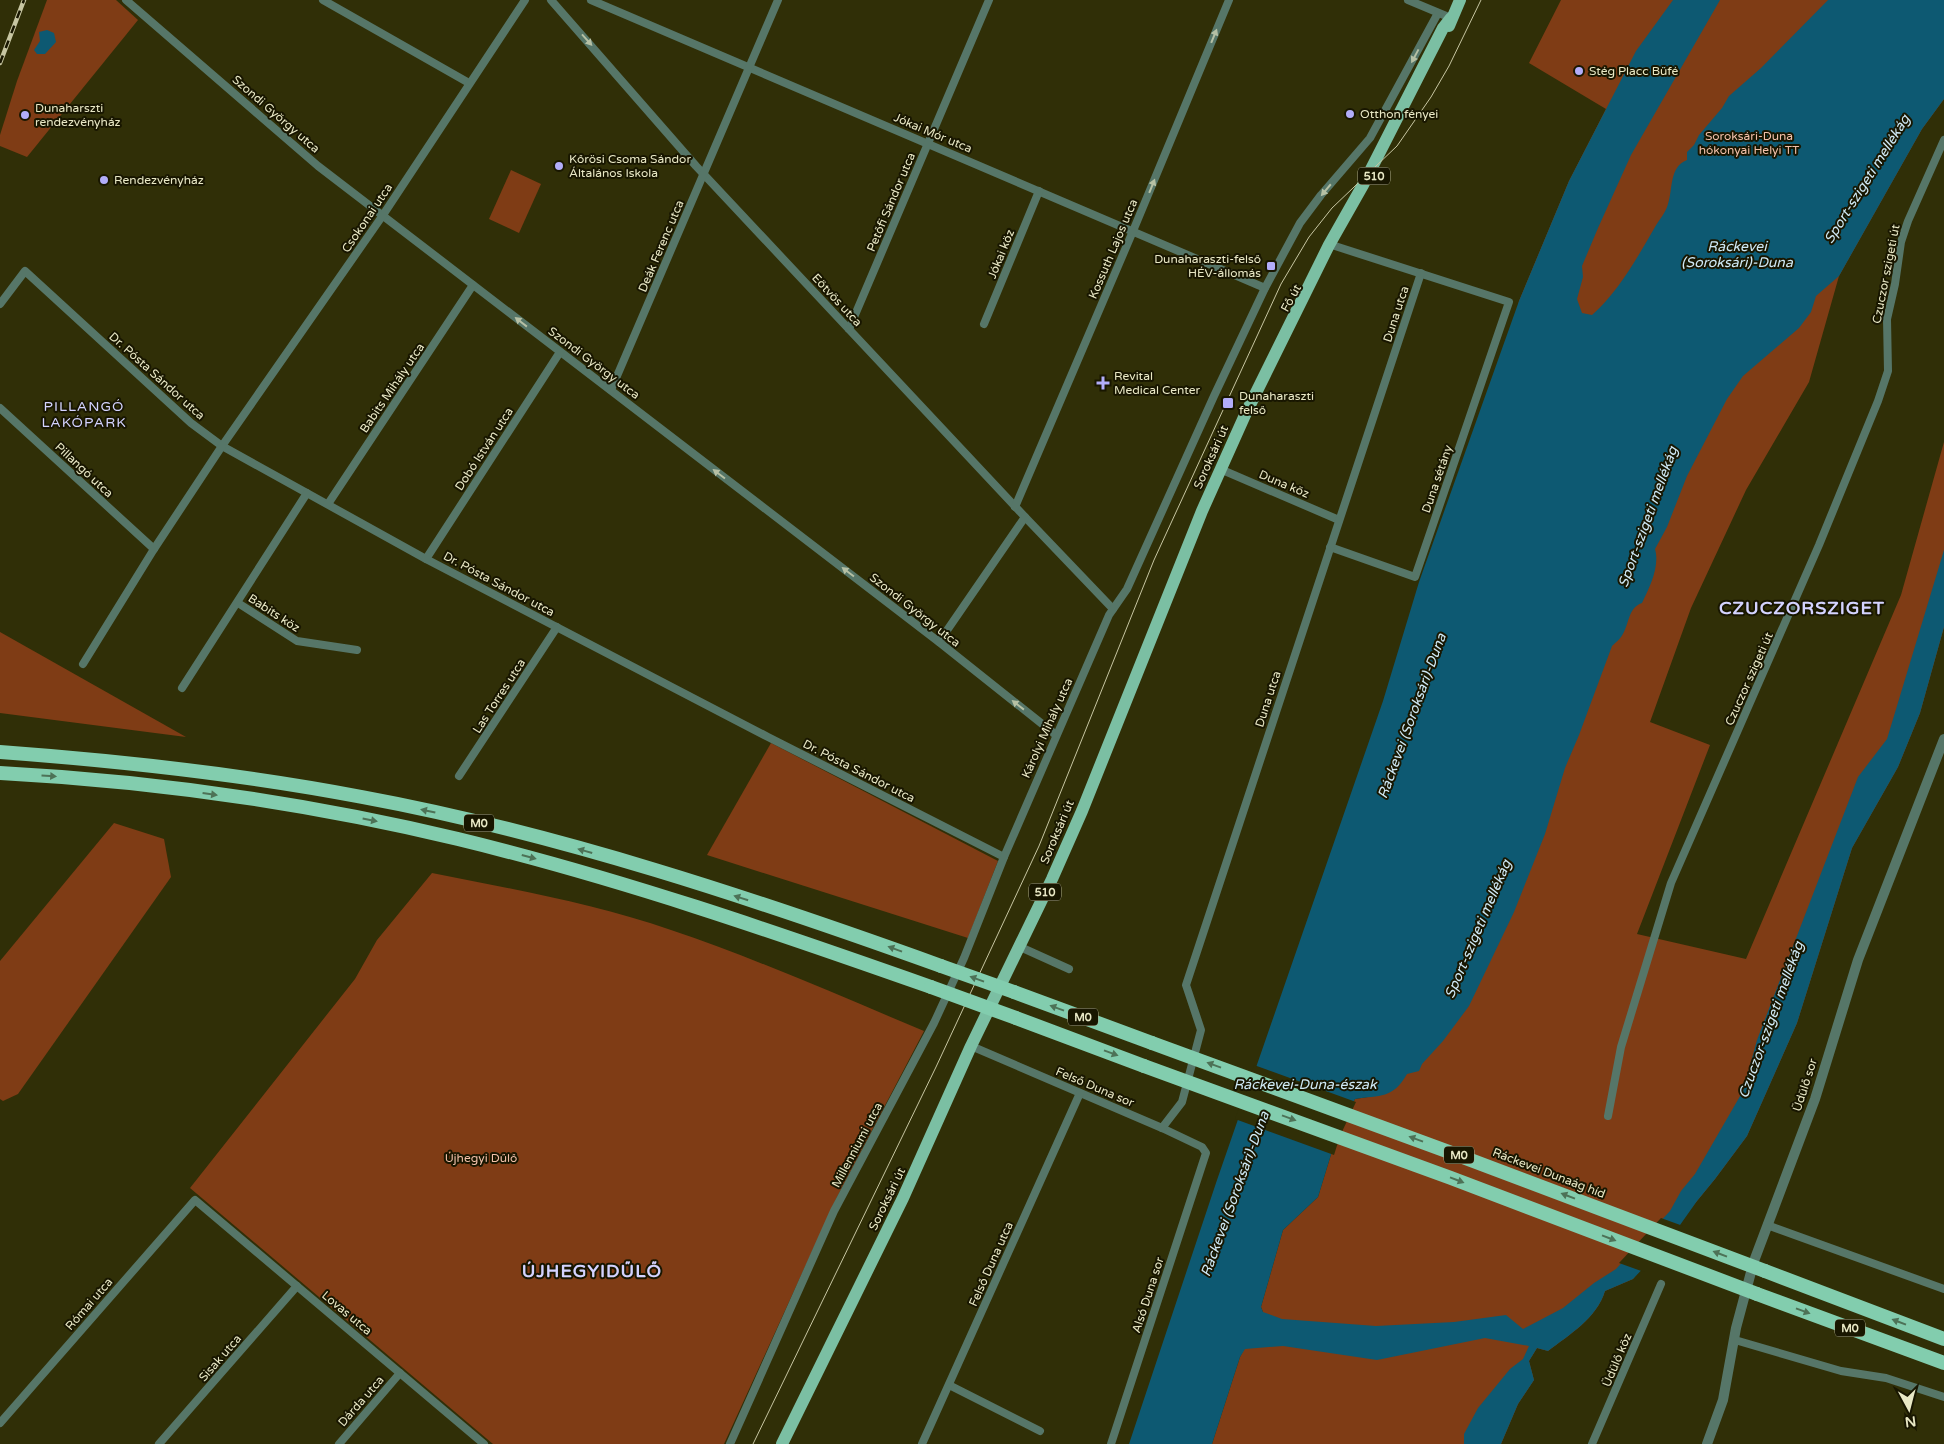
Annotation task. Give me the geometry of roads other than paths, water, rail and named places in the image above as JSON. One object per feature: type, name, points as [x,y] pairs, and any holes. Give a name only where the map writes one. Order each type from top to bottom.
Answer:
[{"type":"highway","name":"Ráckevei Dunaág híd","points":[[0,752],[175,767],[321,790],[439,813],[618,860],[856,936],[1014,992],[1413,1138],[1944,1340]]},
{"type":"highway","name":"M0","points":[[0,773],[96,780],[230,796],[326,812],[456,838],[590,874],[684,902],[1016,1018],[1944,1362]]},
{"type":"main road","name":"Fő út","points":[[1288,330],[1351,221],[1383,160],[1443,39],[1460,0]]},
{"type":"main road","name":"Fő út","points":[[1288,330],[1329,245],[1363,186],[1443,28],[1451,18]]},
{"type":"main road","name":"Soroksári út","points":[[782,1444],[903,1198],[970,1046],[1052,879],[1082,811],[1220,469],[1288,330]]},
{"type":"street","name":"Szondi György utca","points":[[126,0],[318,166],[939,642],[1056,735]]},
{"type":"street","points":[[323,0],[469,83]]},
{"type":"street","name":"Csokonai utca","points":[[84,664],[154,549],[222,446],[383,215],[526,0]]},
{"type":"street","name":"Jókai Mór utca","points":[[591,0],[1265,288]]},
{"type":"street","name":"Deák Ferenc utca","points":[[611,390],[778,0]]},
{"type":"street","name":"Petőfi Sándor utca","points":[[849,329],[989,0]]},
{"type":"street","name":"Kossuth Lajos utca","points":[[1015,506],[1133,231],[1229,0]]},
{"type":"street","points":[[1408,0],[1451,18]]},
{"type":"street","name":"Eötvös utca","points":[[555,1],[704,174],[1024,517],[1113,609]]},
{"type":"street","points":[[1113,609],[1127,589],[1182,465],[1265,288],[1300,223],[1321,195],[1370,138],[1438,13]]},
{"type":"street","name":"Czuczor szigeti út","points":[[1608,1116],[1621,1047],[1671,883],[1819,545],[1878,401],[1888,371],[1888,319],[1902,242],[1908,221],[1944,140]]},
{"type":"street","name":"Jókai köz","points":[[984,324],[1039,191]]},
{"type":"street","name":"Duna utca","points":[[1335,246],[1509,302]]},
{"type":"street","name":"Dr. Pósta Sándor utca","points":[[0,304],[25,271],[191,423],[222,446],[426,559],[1004,857]]},
{"type":"street","name":"Duna utca","points":[[1162,1128],[1182,1102],[1201,1030],[1186,985],[1421,273]]},
{"type":"street","name":"Babits Mihály utca","points":[[328,504],[474,285]]},
{"type":"street","name":"Duna sétány","points":[[1330,547],[1415,577],[1509,302]]},
{"type":"street","name":"Dobó István utca","points":[[426,559],[560,352]]},
{"type":"street","name":"Pillangó utca","points":[[0,408],[154,549]]},
{"type":"street","name":"Duna köz","points":[[1220,469],[1339,520]]},
{"type":"street","points":[[182,688],[307,493]]},
{"type":"street","points":[[939,642],[1024,517]]},
{"type":"street","name":"Babits köz","points":[[238,603],[297,641],[357,650]]},
{"type":"street","name":"Károlyi Mihály utca","points":[[1004,857],[1113,609]]},
{"type":"street","name":"Las Torres utca","points":[[459,776],[557,627]]},
{"type":"street","name":"Üdülő sor","points":[[1707,1444],[1723,1400],[1754,1261],[1815,1099],[1858,960],[1944,739]]},
{"type":"street","name":"Millenniumi utca","points":[[730,1444],[834,1210],[934,1023],[964,958],[1004,857]]},
{"type":"street","points":[[1018,946],[1069,969]]},
{"type":"street","name":"Felső Duna sor","points":[[970,1046],[1162,1128],[1202,1147],[1206,1153]]},
{"type":"street","name":"Felső Duna utca","points":[[922,1444],[1080,1094]]},
{"type":"street","name":"Alsó Duna sor","points":[[1111,1444],[1206,1153]]},
{"type":"street","name":"Lovas utca","points":[[195,1200],[484,1444]]},
{"type":"street","name":"Római utca","points":[[0,1423],[195,1200]]},
{"type":"street","points":[[1767,1225],[1944,1289]]},
{"type":"street","name":"Üdülő köz","points":[[1592,1444],[1662,1284]]},
{"type":"street","name":"Sisak utca","points":[[159,1444],[297,1286]]},
{"type":"street","points":[[1735,1340],[1841,1372],[1886,1378],[1944,1397]]},
{"type":"street","name":"Dárda utca","points":[[338,1444],[400,1373]]},
{"type":"street","points":[[949,1385],[1040,1431]]},
{"type":"water","name":"Ráckevei-Duna-észak","points":[[1673,0],[1720,0],[1631,155],[1598,228],[1582,266],[1583,277],[1577,299],[1582,313],[1592,315],[1602,306],[1627,274],[1666,210],[1674,173],[1681,163],[1687,160],[1687,152],[1722,108],[1729,96],[1761,68],[1828,0],[1944,0],[1944,99],[1922,129],[1839,276],[1816,296],[1811,312],[1799,328],[1743,376],[1727,399],[1687,476],[1667,527],[1655,549],[1655,569],[1645,597],[1642,603],[1637,605],[1631,613],[1624,632],[1612,646],[1565,768],[1545,834],[1514,912],[1469,1006],[1443,1041],[1422,1064],[1419,1071],[1407,1074],[1402,1082],[1391,1092],[1379,1096],[1355,1099],[1337,1135],[1318,1197],[1283,1230],[1261,1307],[1263,1312],[1282,1319],[1376,1326],[1454,1322],[1506,1315],[1523,1329],[1563,1308],[1594,1283],[1616,1269],[1670,1211],[1681,1191],[1695,1174],[1743,1091],[1757,1040],[1858,777],[1887,739],[1944,550],[1944,627],[1920,713],[1898,767],[1852,848],[1797,1023],[1747,1136],[1668,1242],[1633,1279],[1605,1291],[1596,1310],[1589,1318],[1548,1351],[1537,1348],[1529,1361],[1534,1380],[1518,1404],[1501,1444],[1464,1444],[1464,1434],[1478,1408],[1510,1369],[1523,1359],[1529,1346],[1485,1338],[1377,1360],[1283,1346],[1245,1349],[1240,1357],[1212,1444],[1129,1444],[1217,1180],[1383,701],[1419,582],[1519,301],[1569,181],[1636,51]]},
{"type":"water","points":[[47,30],[54,33],[56,42],[45,54],[37,54],[34,50],[40,41],[39,32]]},
{"type":"tram line","points":[[753,1444],[936,1067],[1039,846],[1154,560],[1281,284],[1309,237],[1332,208],[1397,146],[1431,97],[1449,66],[1481,0]]},
{"type":"railway","points":[[0,63],[24,0]]},
{"type":"place","name":"Stég Placc Büfé","points":[[1579,71]]},
{"type":"place","name":"Otthon fényei","points":[[1350,114]]},
{"type":"place","name":"Dunaharszti rendezvényház","points":[[25,115]]},
{"type":"place","name":"Kőrösi Csoma Sándor Általános Iskola","points":[[559,166]]},
{"type":"place","name":"Rendezvényház","points":[[104,180]]},
{"type":"place","name":"Dunaharaszti-felső HÉV-állomás","points":[[1271,266]]},
{"type":"place","name":"Revital Medical Center","points":[[1103,383]]},
{"type":"place","name":"Dunaharaszti felső","points":[[1228,403]]},
{"type":"district","name":"PILLANGÓ LAKÓPARK","points":[[84,414]]},
{"type":"district","name":"CZUCZORSZIGET","points":[[1802,608]]},
{"type":"district","name":"ÚJHEGYIDŰLŐ","points":[[592,1271]]},
{"type":"park label","name":"Soroksári-Duna hókonyai Helyi TT","points":[[1749,143]]},
{"type":"park label","name":"Újhegyi Dűlő","points":[[481,1158]]},
{"type":"water label","name":"Sport-szigeti mellékág","points":[[1867,179]]},
{"type":"water label","name":"Ráckevei (Soroksári)-Duna","points":[[1737,254]]},
{"type":"water label","name":"Sport-szigeti mellékág","points":[[1648,517]]},
{"type":"water label","name":"Ráckevei (Soroksári)-Duna","points":[[1412,716]]},
{"type":"water label","name":"Sport-szigeti mellékág","points":[[1478,929]]},
{"type":"water label","name":"Czuczor-szigeti mellékág","points":[[1771,1020]]},
{"type":"water label","name":"Ráckevei (Soroksári)-Duna","points":[[1235,1194]]}]
